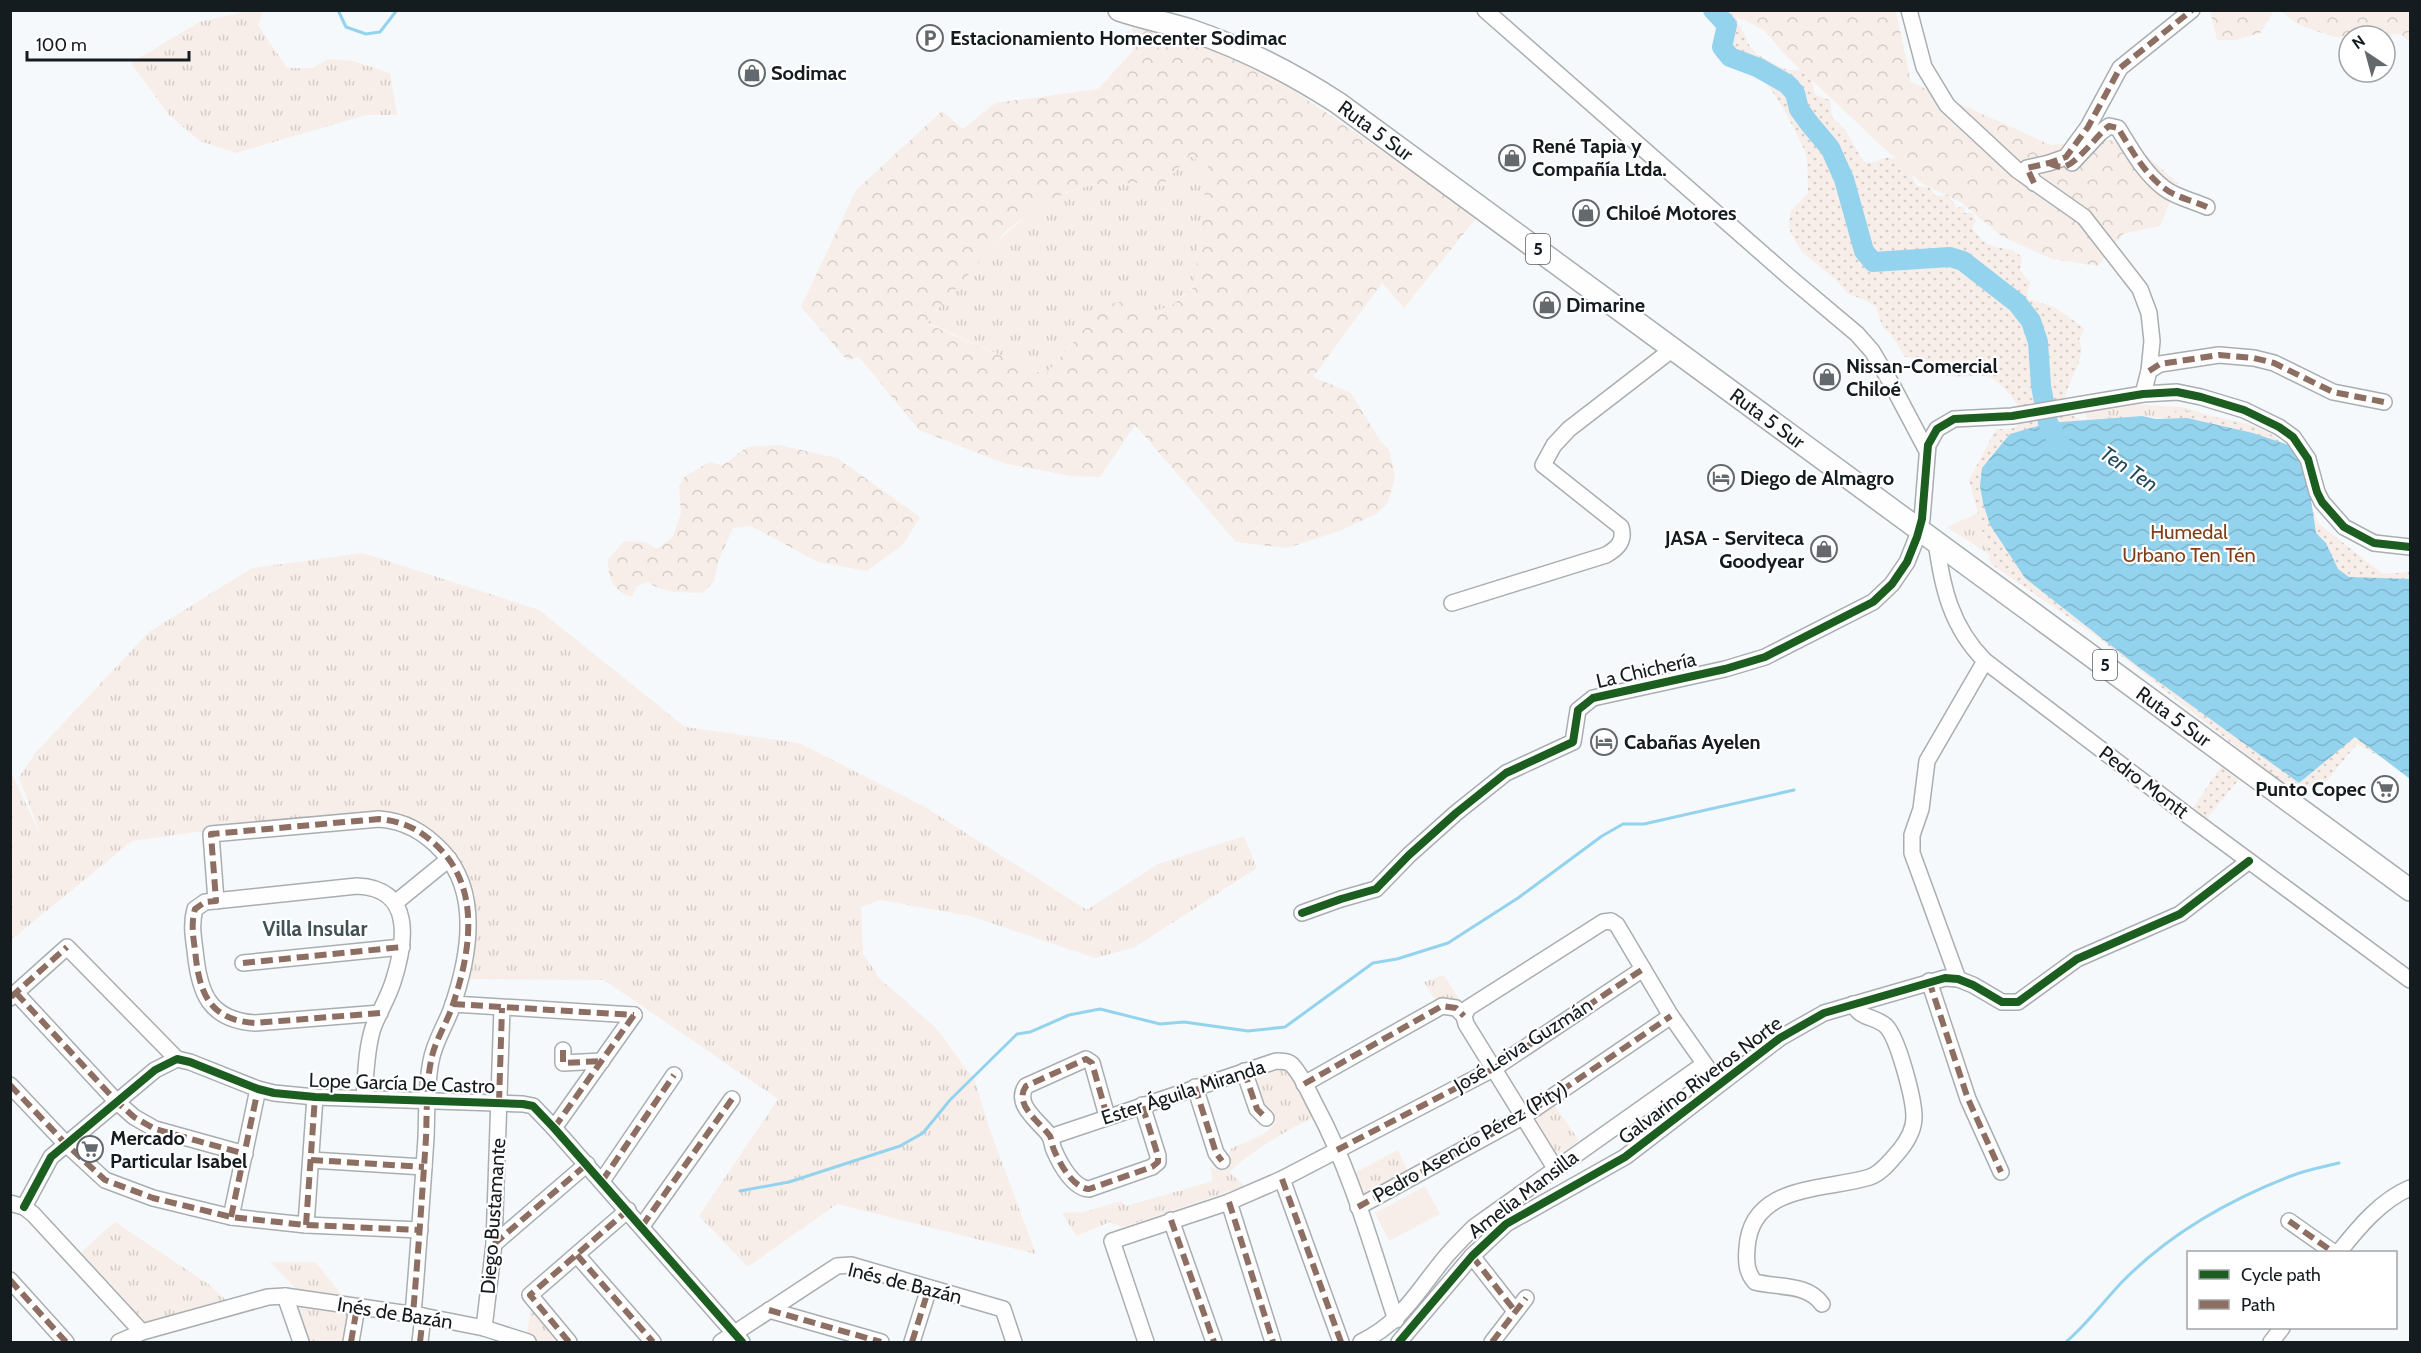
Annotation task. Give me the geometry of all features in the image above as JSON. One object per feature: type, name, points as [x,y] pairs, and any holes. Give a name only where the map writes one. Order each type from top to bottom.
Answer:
[{"type":"highway","name":"Ruta 5 Sur","points":[[1102,10],[1125,12],[1190,30],[1268,62],[1323,93],[1674,348],[2410,890]]},
{"type":"street","points":[[1485,10],[1857,334],[1872,351],[1891,382],[1927,451]]},
{"type":"street","points":[[1909,10],[1918,52],[1940,95],[1963,122],[2034,183],[2069,204],[2084,217],[2140,289],[2148,313],[2152,341],[2149,371],[2142,394]]},
{"type":"street","points":[[2034,183],[2027,168],[2066,157],[2088,127],[2120,68],[2192,10]]},
{"type":"street","points":[[2049,163],[2061,167],[2071,164],[2109,126],[2118,128],[2133,153],[2165,190],[2207,207]]},
{"type":"street","points":[[1452,603],[1606,555],[1618,547],[1623,535],[1621,527],[1543,465],[1554,445],[1569,429],[1674,348]]},
{"type":"street","points":[[2149,371],[2160,364],[2219,356],[2254,358],[2274,363],[2333,392],[2384,402]]},
{"type":"street","points":[[1928,535],[1927,451],[1933,434],[1948,421],[2012,416],[2142,394],[2177,392],[2244,410],[2279,427],[2293,437],[2303,450],[2311,468],[2317,492],[2336,519],[2353,533],[2374,543],[2410,547]]},
{"type":"street","name":"Pedro Montt","points":[[1928,535],[1953,617],[1967,641],[1985,661],[2410,980]]},
{"type":"street","name":"La Chichería","points":[[1302,913],[1376,889],[1440,827],[1506,773],[1573,742],[1578,710],[1593,698],[1725,669],[1765,657],[1863,608],[1883,594],[1928,535]]},
{"type":"street","points":[[1985,661],[1927,761],[1922,809],[1912,835],[1912,853],[1958,979],[2002,1002],[2018,1002],[2077,959],[2180,914],[2250,861]]},
{"type":"street","points":[[216,901],[211,834],[379,819],[396,820],[423,834],[449,859],[459,876],[468,912],[468,937],[461,979],[431,1060],[420,1230],[418,1315],[420,1342]]},
{"type":"street","points":[[395,903],[449,859]]},
{"type":"street","points":[[364,1097],[369,1044],[393,984],[402,947],[400,912],[395,903],[377,889],[357,886],[205,902],[195,909],[192,925],[199,981],[213,1008],[225,1017],[238,1022],[255,1023],[380,1013]]},
{"type":"street","points":[[1464,1016],[1468,1008],[1603,922],[1611,921],[1617,925],[1671,1016],[1719,1083]]},
{"type":"street","points":[[142,1332],[33,1214],[17,1205],[51,1157],[66,1144],[117,1102],[155,1070],[177,1059],[67,947],[13,995],[117,1102],[134,1118],[155,1129],[245,1154]]},
{"type":"street","points":[[243,963],[402,947]]},
{"type":"street","name":"José Leiva Guzmán","points":[[1146,1342],[1112,1241],[1229,1202],[1282,1179],[1493,1069],[1643,969]]},
{"type":"street","name":"Galvarino Riveros Norte","points":[[1399,1342],[1472,1256],[1506,1224],[1625,1157],[1780,1038],[1824,1013],[1929,981],[1945,978],[1958,979]]},
{"type":"street","points":[[1929,981],[1968,1100],[2001,1172]]},
{"type":"street","points":[[453,1004],[634,1015],[554,1128]]},
{"type":"street","points":[[1822,1304],[1815,1296],[1804,1290],[1755,1282],[1747,1269],[1748,1242],[1755,1218],[1767,1207],[1786,1196],[1819,1186],[1871,1176],[1893,1158],[1912,1131],[1913,1105],[1893,1036],[1880,1022],[1858,1013],[1853,1004]]},
{"type":"street","points":[[1304,1084],[1442,1006],[1456,1008],[1464,1016],[1466,1024],[1555,1168]]},
{"type":"street","name":"Diego Bustamante","points":[[484,1328],[494,1244],[502,1008]]},
{"type":"street","name":"Pedro Asencio Pérez (Pity)","points":[[1358,1207],[1524,1116],[1671,1016]]},
{"type":"street","points":[[563,1050],[563,1062],[602,1061]]},
{"type":"street","name":"Lope García De Castro","points":[[177,1059],[274,1093],[315,1097],[364,1097],[533,1106],[628,1210],[738,1338]]},
{"type":"street","points":[[1107,1116],[1092,1063],[1086,1059],[1026,1086],[1022,1092],[1023,1102],[1050,1137],[1058,1157],[1076,1185],[1082,1189],[1089,1189],[1152,1167],[1158,1162],[1142,1105]]},
{"type":"street","name":"Ester Águila Miranda","points":[[1050,1137],[1244,1071],[1283,1061],[1293,1065],[1337,1150],[1396,1320]]},
{"type":"street","name":"Amelia Mansilla","points":[[1361,1342],[1378,1334],[1396,1320],[1449,1253],[1474,1227],[1704,1064]]},
{"type":"street","points":[[1244,1071],[1257,1109],[1266,1118]]},
{"type":"street","points":[[602,1181],[674,1075]]},
{"type":"street","points":[[10,1085],[66,1144],[105,1180],[153,1198],[231,1217],[306,1225],[420,1230]]},
{"type":"street","points":[[1195,1087],[1216,1153],[1222,1161]]},
{"type":"street","points":[[231,1217],[258,1089]]},
{"type":"street","points":[[306,1225],[315,1097]]},
{"type":"street","points":[[642,1226],[732,1099]]},
{"type":"street","points":[[310,1160],[424,1167]]},
{"type":"street","points":[[494,1244],[587,1164]]},
{"type":"street","points":[[1282,1179],[1341,1342]]},
{"type":"street","points":[[2340,1251],[2374,1211],[2410,1188]]},
{"type":"street","points":[[1229,1202],[1274,1342]]},
{"type":"street","points":[[569,1342],[530,1295],[628,1210]]},
{"type":"street","points":[[1171,1220],[1214,1342]]},
{"type":"street","points":[[2289,1221],[2332,1251]]},
{"type":"street","points":[[577,1255],[653,1342]]},
{"type":"street","points":[[1472,1256],[1515,1311]]},
{"type":"street","name":"Inés de Bazán","points":[[721,1342],[738,1338],[769,1310],[837,1266],[851,1265],[1003,1309],[1014,1342]]},
{"type":"street","points":[[10,1280],[66,1342]]},
{"type":"street","points":[[912,1342],[929,1288]]},
{"type":"street","name":"Inés de Bazán","points":[[119,1342],[142,1332],[268,1297],[290,1297],[418,1315],[484,1328],[528,1342]]},
{"type":"street","points":[[290,1297],[301,1342]]},
{"type":"street","points":[[1492,1342],[1526,1298]]},
{"type":"street","points":[[351,1342],[357,1307]]},
{"type":"street","points":[[769,1310],[881,1342]]},
{"type":"street","points":[[2271,1342],[2281,1329]]},
{"type":"green space","points":[[2210,10],[2274,11],[2260,33],[2236,40],[2217,40]]},
{"type":"green space","points":[[248,11],[263,11],[258,25],[287,68],[312,68],[329,59],[353,61],[390,73],[397,115],[366,115],[236,153],[200,141],[169,115],[131,63],[199,22]]},
{"type":"green space","points":[[1699,11],[1896,11],[1911,82],[2051,145],[2127,139],[2178,183],[2160,226],[2123,234],[2098,266],[2052,259],[2001,236],[1962,203],[1921,183],[1785,55],[1764,30],[1744,20]]},
{"type":"green space","points":[[2281,11],[2410,11],[2410,43],[2401,34],[2397,34],[2397,24],[2337,24],[2337,37],[2334,37],[2299,25]]},
{"type":"green space","name":"Humedal Urbano Ten Tén","points":[[1726,12],[1732,13],[1756,54],[1787,70],[1809,71],[1815,95],[1830,100],[1832,117],[1846,131],[1863,161],[1872,162],[1886,158],[1897,160],[1906,167],[1917,186],[1929,187],[1935,196],[1948,195],[1957,208],[1965,206],[1964,213],[1972,213],[1976,221],[1972,228],[1983,240],[1995,247],[2014,251],[2022,258],[2020,270],[2030,282],[2028,299],[2054,307],[2084,329],[2079,340],[2081,350],[2079,361],[2066,394],[2066,404],[2070,412],[2080,420],[2120,416],[2125,419],[2162,420],[2177,410],[2184,410],[2246,424],[2270,433],[2280,441],[2319,524],[2384,574],[2410,572],[2410,774],[2357,744],[2321,788],[2280,781],[2093,634],[1991,564],[1969,480],[1996,429],[2018,425],[2020,413],[2018,406],[2003,387],[1993,379],[1978,375],[1956,377],[1937,374],[1924,369],[1911,358],[1905,357],[1890,333],[1883,328],[1876,307],[1848,294],[1836,280],[1801,251],[1790,231],[1789,222],[1791,211],[1808,193],[1807,159],[1784,109],[1762,76],[1738,61],[1724,47],[1722,35],[1729,23]]},
{"type":"green space","points":[[1132,27],[1201,46],[1253,67],[1296,92],[1478,216],[1404,308],[1382,283],[1313,377],[1351,393],[1381,442],[1389,449],[1395,476],[1388,502],[1378,513],[1342,530],[1287,548],[1236,542],[1135,425],[1100,477],[1071,476],[1003,463],[919,430],[859,357],[847,360],[801,307],[856,190],[942,111],[963,129],[995,103],[1098,89],[1133,51]],"holes":[[[1189,156],[1208,165],[1194,287],[1170,307],[1153,311],[1127,300],[1105,305],[1045,375],[926,323],[1006,231],[1033,211],[1067,192],[1095,184],[1145,183],[1162,186]]]},
{"type":"green space","points":[[1189,156],[1208,165],[1194,286],[1170,307],[1153,311],[1127,300],[1105,305],[1045,375],[926,322],[999,240],[1026,217],[1054,199],[1086,187],[1122,182],[1162,186]]},
{"type":"green space","points":[[2130,404],[2183,407],[2275,436],[2274,439],[2172,419],[2142,416],[2088,420],[2084,412]]},
{"type":"green space","points":[[779,445],[837,458],[920,517],[903,545],[867,571],[818,562],[751,526],[733,528],[719,560],[714,581],[703,593],[661,589],[648,582],[637,586],[632,597],[616,588],[609,573],[608,560],[624,541],[645,542],[657,549],[673,537],[681,513],[679,487],[683,478],[709,462],[723,465],[747,447]]},
{"type":"green space","points":[[1985,510],[2025,578],[1947,527]]},
{"type":"green space","points":[[363,553],[539,610],[685,727],[799,743],[925,807],[1087,910],[1158,864],[1244,836],[1257,868],[1135,947],[1095,958],[970,916],[880,900],[861,907],[863,954],[881,980],[936,1028],[975,1081],[990,1130],[1036,1254],[837,1204],[748,1267],[699,1216],[778,1099],[604,980],[461,979],[468,912],[445,854],[396,820],[319,815],[132,841],[11,940],[10,770],[41,836],[19,777],[36,752],[149,632],[252,568]]},
{"type":"green space","points":[[2227,758],[2245,772],[2206,820],[2192,809]]},
{"type":"green space","points":[[1444,975],[1460,1001],[1450,1005],[1437,1003],[1424,982]]},
{"type":"green space","points":[[1282,1067],[1293,1080],[1314,1117],[1270,1141],[1229,1172],[1245,1186],[1127,1226],[1121,1227],[1110,1222],[1076,1236],[1062,1213],[1084,1212],[1121,1201],[1126,1206],[1213,1181],[1210,1167],[1225,1169],[1232,1148],[1265,1133],[1274,1124],[1276,1118],[1271,1111],[1262,1106],[1251,1083],[1256,1076]]},
{"type":"green space","points":[[1554,1105],[1579,1140],[1556,1158],[1533,1122]]},
{"type":"green space","points":[[1398,1150],[1408,1172],[1364,1198],[1354,1173]]},
{"type":"green space","points":[[1425,1186],[1440,1214],[1389,1241],[1375,1213]]},
{"type":"green space","points":[[115,1222],[211,1286],[227,1301],[144,1326],[78,1255]]},
{"type":"green space","points":[[270,1262],[316,1262],[342,1296],[299,1292]]},
{"type":"green space","points":[[295,1304],[349,1313],[345,1342],[308,1342]]},
{"type":"green space","points":[[532,1304],[564,1342],[540,1342],[526,1338]]},
{"type":"water","name":"Humedal Urbano Ten Tén","points":[[2142,416],[2156,419],[2187,418],[2253,433],[2289,445],[2299,451],[2307,472],[2316,533],[2326,543],[2338,569],[2349,577],[2410,579],[2410,779],[2355,737],[2299,783],[2141,669],[2025,578],[1990,525],[1980,486],[1982,468],[2010,434],[2048,423]]},
{"type":"waterway","points":[[338,10],[346,27],[366,34],[380,32],[397,10]]},
{"type":"waterway","name":"Ten Ten","points":[[1713,10],[1727,25],[1722,47],[1730,57],[1759,68],[1787,84],[1795,93],[1799,109],[1830,148],[1844,179],[1864,251],[1873,262],[1950,257],[1963,261],[2017,303],[2031,321],[2038,342],[2041,386],[2048,423],[2061,446]]},
{"type":"waterway","points":[[740,1191],[789,1182],[900,1146],[923,1133],[950,1100],[1017,1034],[1030,1032],[1069,1015],[1100,1009],[1160,1024],[1184,1022],[1248,1031],[1285,1027],[1373,963],[1397,959],[1448,943],[1518,898],[1602,836],[1623,824],[1644,824],[1794,790]]},
{"type":"waterway","points":[[2066,1342],[2122,1282],[2179,1234],[2245,1196],[2291,1176],[2339,1163]]},
{"type":"marked path","points":[[2034,183],[2027,168],[2066,157],[2088,127],[2120,68],[2192,10]]},
{"type":"marked path","points":[[2049,163],[2061,167],[2068,165],[2109,126],[2118,128],[2138,160],[2157,182],[2174,194],[2207,207]]},
{"type":"marked path","points":[[2149,371],[2160,364],[2219,355],[2254,358],[2274,363],[2333,392],[2384,402]]},
{"type":"marked path","points":[[380,1013],[255,1023],[239,1021],[227,1016],[209,1002],[197,965],[193,919],[195,909],[205,902],[216,901],[211,834],[388,820],[414,829],[435,844],[455,868],[463,887],[467,907],[467,949],[451,1010],[432,1054],[428,1080],[413,1314]]},
{"type":"marked path","points":[[11,997],[67,947]]},
{"type":"marked path","points":[[243,963],[402,947]]},
{"type":"marked path","points":[[1337,1150],[1493,1069],[1643,969]]},
{"type":"marked path","points":[[1929,981],[1968,1099],[2001,1172]]},
{"type":"marked path","points":[[16,993],[117,1102],[134,1117],[155,1129],[245,1154]]},
{"type":"marked path","points":[[453,1004],[634,1015]]},
{"type":"marked path","points":[[1304,1084],[1442,1006],[1456,1008],[1464,1016]]},
{"type":"marked path","points":[[499,1103],[502,1008]]},
{"type":"marked path","points":[[554,1128],[634,1015]]},
{"type":"marked path","points":[[1358,1207],[1524,1116],[1671,1016]]},
{"type":"marked path","points":[[563,1050],[563,1063],[602,1061]]},
{"type":"marked path","points":[[1107,1116],[1092,1063],[1086,1059],[1026,1086],[1023,1093],[1025,1106],[1050,1136],[1063,1168],[1072,1180],[1083,1188],[1089,1189],[1152,1167],[1158,1162],[1142,1105]]},
{"type":"marked path","points":[[1244,1071],[1257,1109],[1266,1118]]},
{"type":"marked path","points":[[602,1181],[674,1075]]},
{"type":"marked path","points":[[10,1085],[66,1144],[105,1180],[153,1198],[231,1217],[306,1225],[420,1230]]},
{"type":"marked path","points":[[1195,1087],[1216,1153],[1222,1161]]},
{"type":"marked path","points":[[231,1217],[258,1089]]},
{"type":"marked path","points":[[306,1225],[315,1097]]},
{"type":"marked path","points":[[642,1226],[732,1099]]},
{"type":"marked path","points":[[311,1160],[424,1167]]},
{"type":"marked path","points":[[494,1244],[587,1164]]},
{"type":"marked path","points":[[1282,1179],[1341,1342]]},
{"type":"marked path","points":[[1229,1202],[1273,1342]]},
{"type":"marked path","points":[[569,1342],[530,1295],[628,1210]]},
{"type":"marked path","points":[[1171,1220],[1214,1342]]},
{"type":"marked path","points":[[2289,1221],[2332,1251]]},
{"type":"marked path","points":[[577,1255],[653,1342]]},
{"type":"marked path","points":[[1472,1256],[1515,1311]]},
{"type":"marked path","points":[[10,1280],[66,1342]]},
{"type":"marked path","points":[[912,1342],[929,1288]]},
{"type":"marked path","points":[[1492,1342],[1526,1298]]},
{"type":"marked path","points":[[351,1342],[357,1307]]},
{"type":"marked path","points":[[769,1310],[881,1342]]},
{"type":"marked path","points":[[420,1342],[423,1316]]},
{"type":"cycle path","points":[[1302,913],[1376,889],[1409,855],[1456,813],[1506,773],[1573,742],[1578,710],[1593,698],[1725,669],[1765,657],[1873,602],[1892,584],[1907,562],[1922,519],[1928,445],[1937,429],[1954,419],[2012,416],[2143,394],[2177,392],[2201,397],[2244,410],[2279,427],[2293,437],[2308,459],[2322,502],[2344,527],[2374,543],[2410,547]]},
{"type":"cycle path","points":[[1399,1342],[1472,1256],[1506,1224],[1625,1157],[1780,1038],[1824,1013],[1945,978],[1958,979],[1973,985],[2002,1002],[2018,1002],[2077,959],[2180,914],[2249,861]]},
{"type":"cycle path","points":[[24,1207],[51,1157],[155,1070],[177,1059],[274,1093],[315,1097],[523,1104],[533,1106],[554,1128],[742,1342]]},
{"type":"place","name":"Estacionamiento Homecenter Sodimac","points":[[930,38]]},
{"type":"place","name":"Sodimac","points":[[752,73]]},
{"type":"place","name":"René Tapia y Compañía Ltda.","points":[[1512,158]]},
{"type":"place","name":"Chiloé Motores","points":[[1586,213]]},
{"type":"place","name":"Dimarine","points":[[1547,305]]},
{"type":"place","name":"Nissan-Comercial Chiloé","points":[[1827,377]]},
{"type":"place","name":"Diego de Almagro","points":[[1721,478]]},
{"type":"place","name":"JASA - Serviteca Goodyear","points":[[1824,549]]},
{"type":"place","name":"Cabañas Ayelen","points":[[1604,742]]},
{"type":"place","name":"Punto Copec","points":[[2385,789]]},
{"type":"place","name":"Mercado Particular Isabel","points":[[90,1149]]},
{"type":"district","name":"Villa Insular","points":[[315,929]]}]
